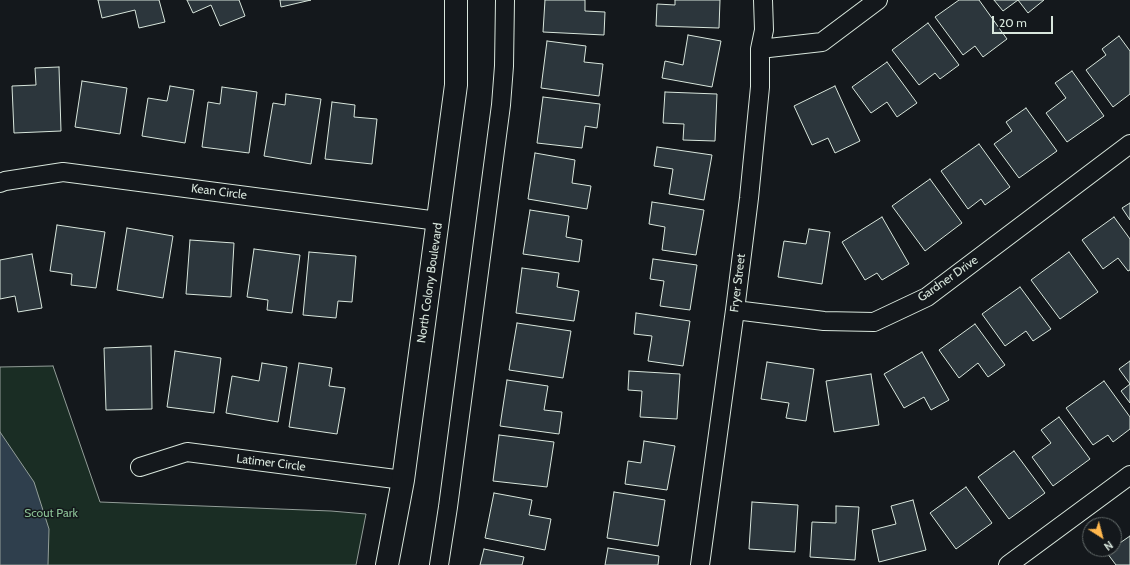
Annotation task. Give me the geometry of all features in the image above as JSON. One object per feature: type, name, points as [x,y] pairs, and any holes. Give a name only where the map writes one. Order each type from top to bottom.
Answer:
[{"type":"main road","name":"North Colony Boulevard","points":[[387,565],[404,480],[456,85],[456,0]]},
{"type":"street","points":[[439,565],[501,105],[504,66],[505,0]]},
{"type":"street","name":"Fryer Street","points":[[700,565],[735,310],[760,87],[760,49],[764,30],[763,0]]},
{"type":"street","points":[[760,49],[822,42],[878,0]]},
{"type":"street","name":"Gardner Drive","points":[[735,310],[824,321],[874,322],[927,297],[1130,144]]},
{"type":"street","name":"Kean Circle","points":[[0,183],[63,172],[438,220]]},
{"type":"street","name":"Latimer Circle","points":[[140,467],[187,452],[404,480]]},
{"type":"street","points":[[1008,565],[1130,475]]},
{"type":"green space","name":"Scout Park","points":[[53,366],[100,502],[331,511],[366,514],[356,565],[0,565],[0,367]]},
{"type":"water","points":[[0,432],[34,482],[49,529],[48,565],[0,565]]},
{"type":"building","points":[[98,0],[159,0],[165,22],[139,28],[135,10],[102,18]]},
{"type":"building","points":[[187,0],[239,0],[245,16],[220,26],[211,5],[193,13]]},
{"type":"building","points":[[280,0],[311,0],[281,7]]},
{"type":"building","points":[[545,0],[585,0],[585,11],[605,12],[604,35],[543,32]]},
{"type":"building","points":[[675,0],[720,0],[719,28],[656,26],[657,4],[675,5]]},
{"type":"building","points":[[959,0],[979,0],[1007,39],[983,57],[975,46],[963,55],[935,17]]},
{"type":"building","points":[[994,0],[1018,0],[1003,11]]},
{"type":"building","points":[[1018,0],[1044,0],[1028,13]]},
{"type":"building","points":[[928,23],[959,65],[940,79],[935,73],[919,85],[892,50]]},
{"type":"building","points":[[688,35],[721,41],[712,87],[662,78],[665,61],[683,65]]},
{"type":"building","points":[[1119,36],[1130,51],[1130,94],[1113,107],[1086,70],[1106,55],[1102,49]]},
{"type":"building","points":[[547,41],[586,46],[584,62],[603,64],[599,96],[541,88]]},
{"type":"building","points":[[887,62],[917,103],[897,117],[887,102],[871,113],[852,87]]},
{"type":"building","points":[[59,67],[61,131],[14,133],[12,86],[36,85],[35,68]]},
{"type":"building","points":[[1072,71],[1104,116],[1067,142],[1046,113],[1066,98],[1055,83]]},
{"type":"building","points":[[82,81],[127,88],[120,134],[75,127]]},
{"type":"building","points":[[170,86],[194,90],[185,143],[142,136],[148,98],[167,101]]},
{"type":"building","points":[[835,86],[860,141],[835,153],[828,138],[812,145],[794,106]]},
{"type":"building","points":[[222,87],[257,92],[249,153],[202,147],[208,102],[220,104]]},
{"type":"building","points":[[665,92],[717,94],[715,141],[683,140],[684,124],[663,123]]},
{"type":"building","points":[[286,94],[321,99],[311,164],[264,156],[273,103],[285,105]]},
{"type":"building","points":[[543,97],[600,104],[597,128],[585,126],[582,148],[537,143]]},
{"type":"building","points":[[332,102],[355,105],[354,117],[377,119],[372,164],[325,159]]},
{"type":"building","points":[[1026,108],[1057,151],[1019,178],[994,144],[1012,131],[1006,122]]},
{"type":"building","points":[[979,144],[1010,187],[985,205],[981,199],[968,209],[941,171]]},
{"type":"building","points":[[657,147],[712,155],[704,200],[669,194],[673,169],[654,166]]},
{"type":"building","points":[[535,153],[575,160],[572,183],[591,186],[587,209],[528,199]]},
{"type":"building","points":[[930,179],[962,223],[925,251],[892,206]]},
{"type":"building","points":[[652,202],[704,210],[696,255],[662,250],[665,227],[649,224]]},
{"type":"building","points":[[1130,203],[1130,220],[1122,208]]},
{"type":"building","points":[[530,210],[569,216],[566,237],[582,240],[579,262],[523,254]]},
{"type":"building","points":[[882,217],[909,264],[882,280],[877,273],[865,280],[842,242]]},
{"type":"building","points":[[1114,217],[1130,239],[1130,270],[1128,271],[1118,258],[1103,269],[1082,240]]},
{"type":"building","points":[[57,225],[105,232],[96,288],[71,285],[72,274],[50,271]]},
{"type":"building","points":[[127,228],[173,236],[163,298],[117,290]]},
{"type":"building","points":[[809,229],[830,232],[822,284],[778,277],[784,241],[806,244]]},
{"type":"building","points":[[190,240],[234,243],[231,297],[186,294]]},
{"type":"building","points":[[254,249],[300,255],[292,313],[267,310],[268,300],[247,297]]},
{"type":"building","points":[[309,252],[356,256],[352,302],[338,301],[336,318],[303,315]]},
{"type":"building","points":[[1069,252],[1098,292],[1060,319],[1031,280]]},
{"type":"building","points":[[32,254],[42,308],[18,312],[15,296],[0,299],[0,260]]},
{"type":"building","points":[[653,259],[697,265],[690,310],[660,306],[664,281],[650,279]]},
{"type":"building","points":[[522,268],[559,273],[557,287],[579,291],[574,321],[516,313]]},
{"type":"building","points":[[1020,287],[1051,329],[1033,341],[1026,331],[1005,346],[982,314]]},
{"type":"building","points":[[636,313],[690,321],[683,366],[648,361],[652,336],[634,334]]},
{"type":"building","points":[[517,323],[571,331],[563,378],[509,370]]},
{"type":"building","points":[[975,324],[1005,365],[988,377],[978,363],[959,378],[939,350]]},
{"type":"building","points":[[151,346],[152,409],[106,410],[104,348]]},
{"type":"building","points":[[175,351],[221,358],[214,413],[167,407]]},
{"type":"building","points":[[922,352],[949,400],[931,410],[924,397],[904,408],[884,374]]},
{"type":"building","points":[[1130,361],[1130,384],[1119,369]]},
{"type":"building","points":[[767,362],[814,369],[806,421],[786,418],[789,403],[761,399]]},
{"type":"building","points":[[262,363],[287,367],[278,422],[226,413],[232,376],[259,381]]},
{"type":"building","points":[[299,363],[332,368],[329,386],[345,388],[337,434],[289,427]]},
{"type":"building","points":[[629,371],[680,374],[677,419],[640,417],[642,391],[628,390]]},
{"type":"building","points":[[871,374],[879,425],[834,432],[826,381]]},
{"type":"building","points":[[507,380],[548,386],[544,410],[562,412],[559,434],[500,426]]},
{"type":"building","points":[[1104,381],[1130,417],[1130,429],[1113,442],[1108,435],[1093,445],[1066,408]]},
{"type":"building","points":[[1130,384],[1130,403],[1121,391]]},
{"type":"building","points":[[1059,417],[1090,459],[1053,486],[1032,457],[1051,443],[1041,430]]},
{"type":"building","points":[[499,435],[554,442],[547,487],[493,481]]},
{"type":"building","points":[[644,441],[675,446],[667,490],[625,484],[628,461],[641,463]]},
{"type":"building","points":[[1014,451],[1045,493],[1009,519],[978,477]]},
{"type":"building","points":[[966,487],[992,523],[956,549],[930,513]]},
{"type":"building","points":[[614,492],[665,500],[658,546],[607,538]]},
{"type":"building","points":[[494,493],[532,500],[529,515],[551,519],[545,550],[485,538]]},
{"type":"building","points":[[913,500],[926,550],[879,562],[872,530],[896,524],[891,506]]},
{"type":"building","points":[[752,502],[798,505],[795,552],[749,549]]},
{"type":"building","points":[[836,506],[859,507],[855,560],[810,557],[812,522],[836,523]]},
{"type":"building","points":[[1130,536],[1130,565],[1116,565],[1110,557],[1122,557],[1122,542]]},
{"type":"building","points":[[608,548],[659,556],[658,565],[605,565]]},
{"type":"building","points":[[484,549],[524,557],[522,565],[480,565]]}]
